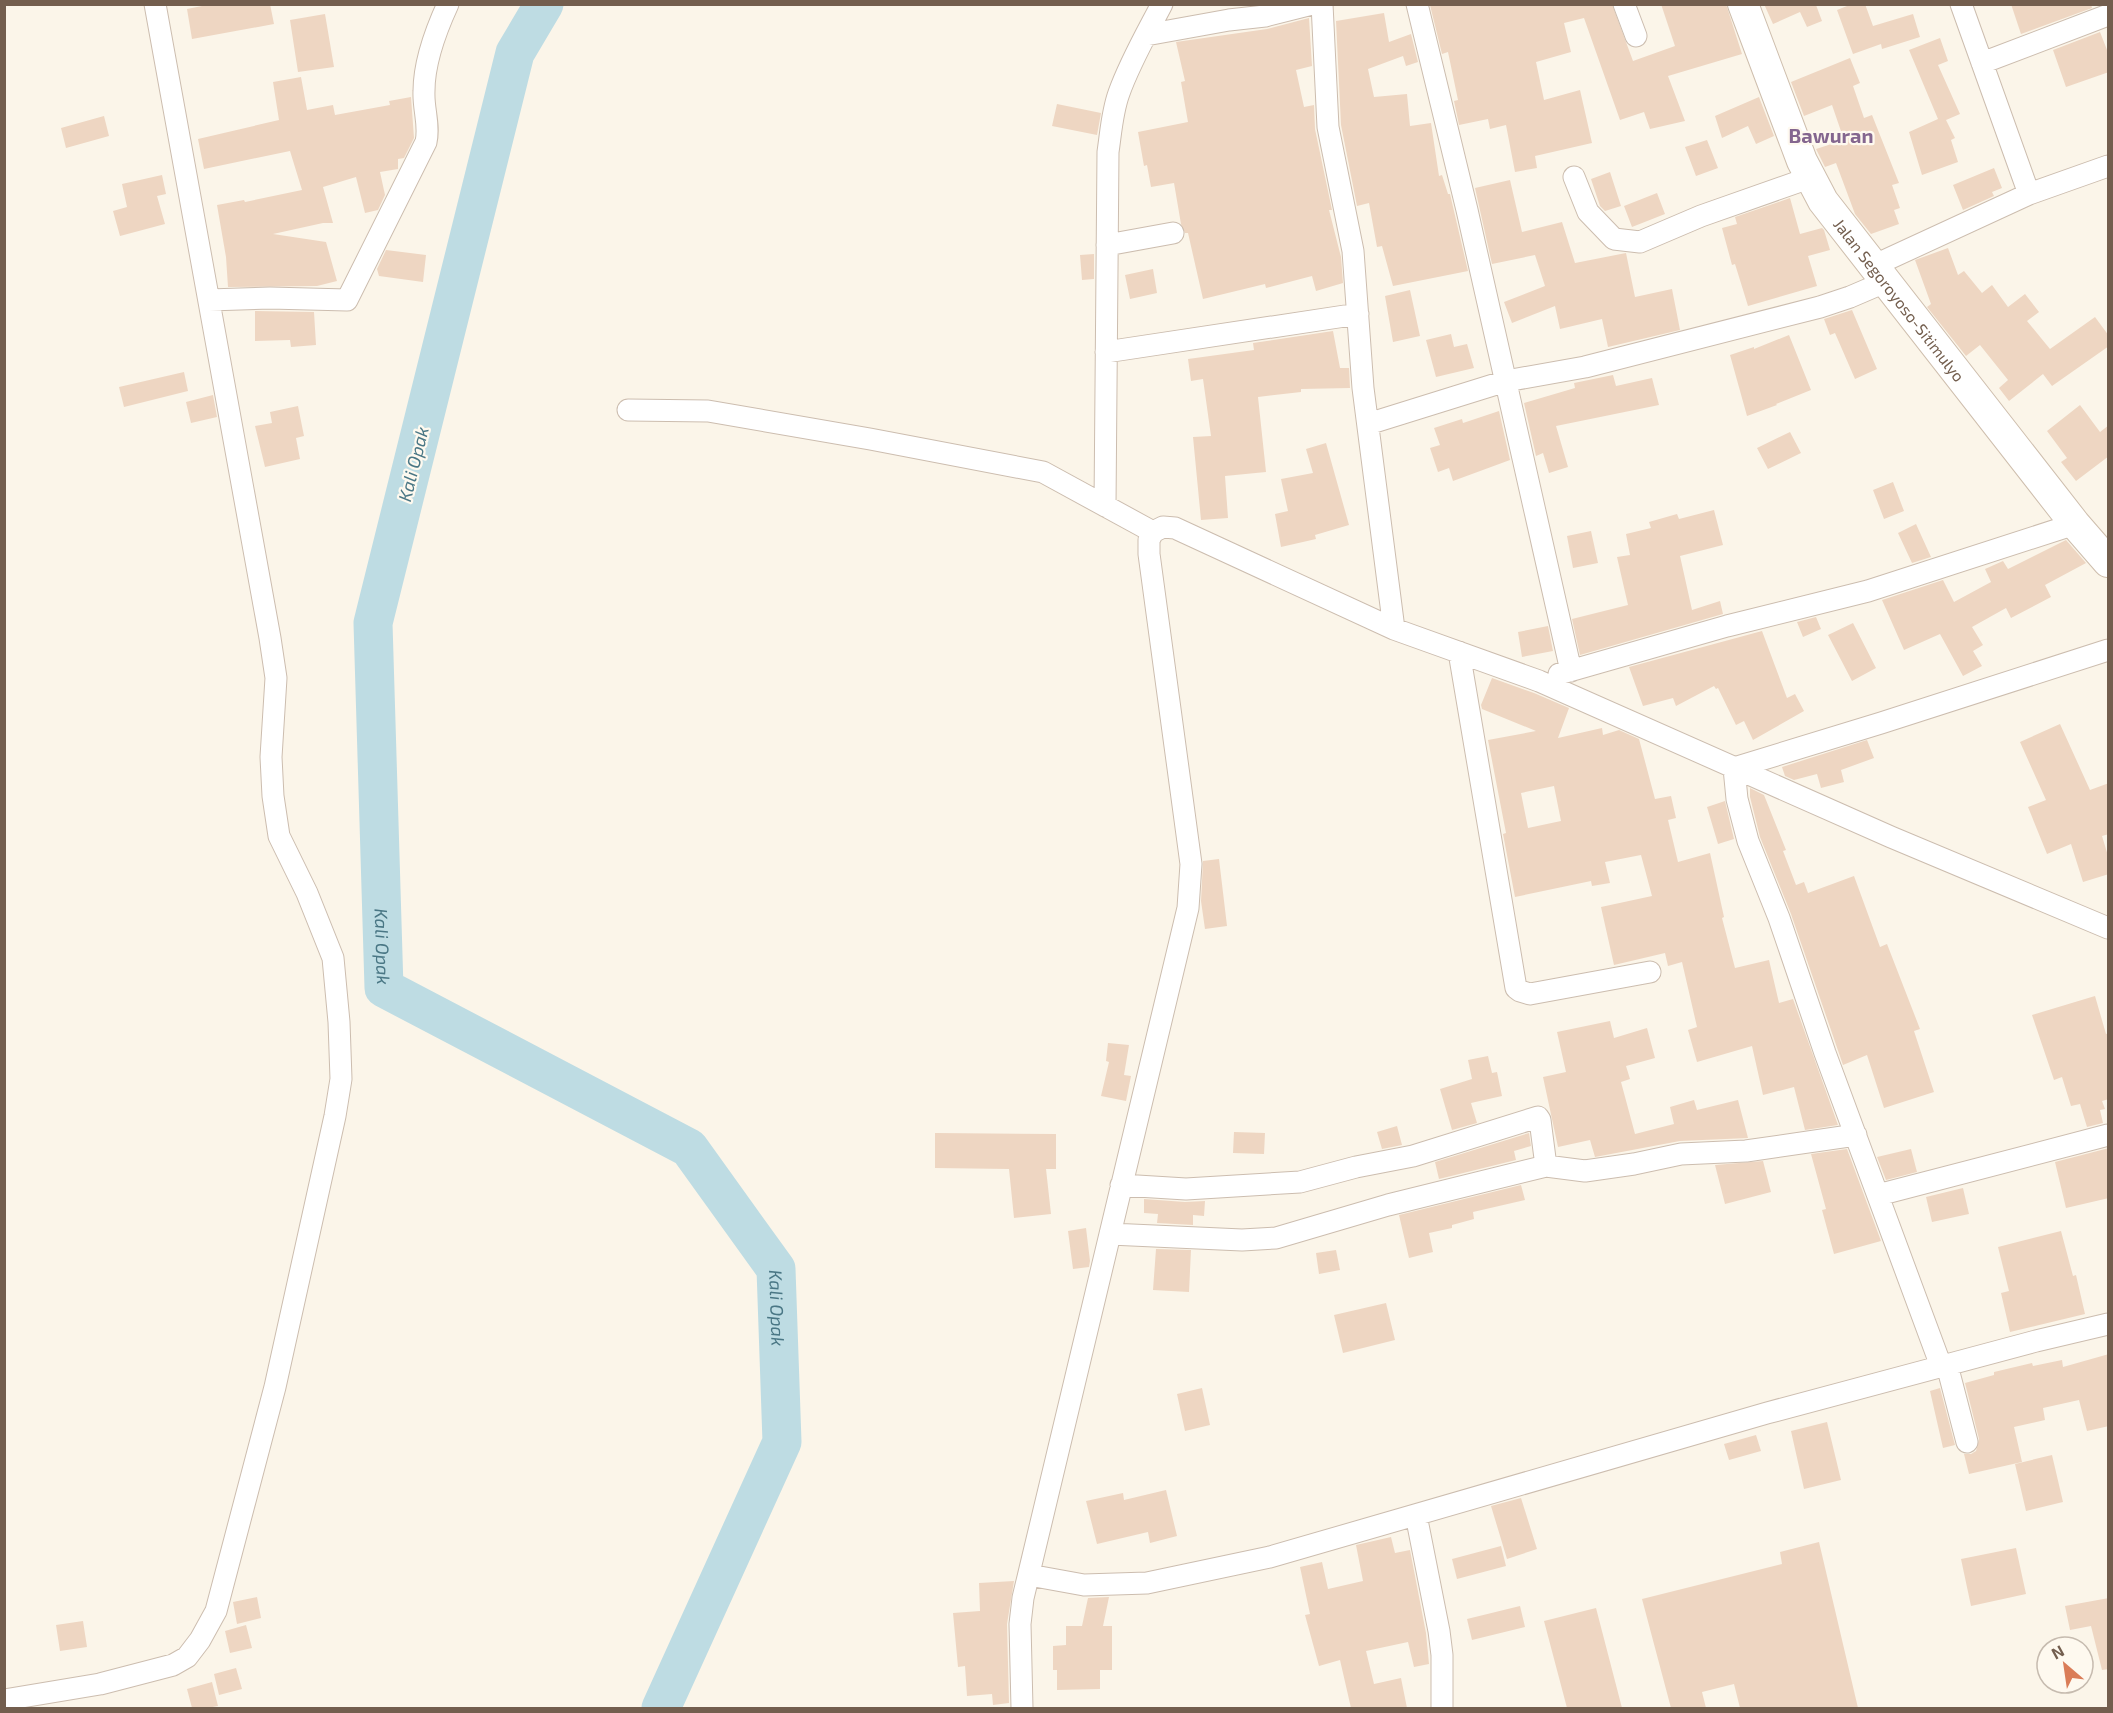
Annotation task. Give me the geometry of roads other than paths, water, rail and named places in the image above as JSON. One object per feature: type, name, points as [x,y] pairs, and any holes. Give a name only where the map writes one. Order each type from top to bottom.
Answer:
[{"type":"main road","name":"Jalan Segoroyoso-Sitimulyo","points":[[1743,4],[1809,178],[1823,201],[2075,524],[2109,562]]},
{"type":"street","points":[[4,1700],[100,1684],[173,1665],[187,1657],[200,1640],[216,1611],[275,1387],[335,1116],[341,1079],[333,958],[307,893],[279,836],[273,796],[271,757],[276,678],[155,4]]},
{"type":"street","points":[[209,300],[270,298],[347,300],[426,142],[429,131],[423,92],[425,76],[441,18],[448,4]]},
{"type":"street","points":[[1105,506],[1108,152],[1112,121],[1119,94],[1162,4]]},
{"type":"street","points":[[1146,35],[1265,16],[1312,4]]},
{"type":"street","points":[[1322,4],[1328,127],[1353,251],[1363,388],[1394,629]]},
{"type":"street","points":[[1417,4],[1467,210],[1571,671]]},
{"type":"street","points":[[1624,4],[1636,36]]},
{"type":"street","points":[[1961,4],[2029,194]]},
{"type":"street","points":[[1982,63],[2109,15]]},
{"type":"street","points":[[1368,424],[1506,381],[1585,367],[1730,331],[1840,300],[1879,274],[2029,194],[2109,166]]},
{"type":"street","points":[[1574,177],[1588,212],[1614,239],[1640,242],[1701,216],[1809,178]]},
{"type":"street","points":[[1107,245],[1173,233]]},
{"type":"street","points":[[1106,352],[1358,314]]},
{"type":"street","points":[[628,410],[708,411],[1043,472],[1152,532]]},
{"type":"street","points":[[1539,681],[1726,626],[1868,591],[2075,524]]},
{"type":"street","points":[[1022,1708],[1020,1624],[1023,1598],[1188,908],[1191,864],[1149,554],[1149,540],[1152,532],[1163,527],[1175,528],[1394,629],[1539,681],[1891,837],[2108,928]]},
{"type":"street","points":[[1734,768],[2109,650]]},
{"type":"street","points":[[1459,652],[1516,988],[1530,994],[1650,972]]},
{"type":"street","points":[[1734,768],[1737,799],[1748,841],[1779,918],[1825,1053],[1878,1195],[1944,1365],[1967,1442]]},
{"type":"street","points":[[1122,1185],[1186,1189],[1300,1182],[1356,1167],[1413,1156],[1538,1117],[1546,1166]]},
{"type":"street","points":[[1110,1234],[1242,1240],[1276,1238],[1388,1205],[1546,1166],[1585,1171],[1681,1154],[1746,1151],[1856,1135]]},
{"type":"street","points":[[1878,1195],[2109,1135]]},
{"type":"street","points":[[1029,1575],[1084,1585],[1147,1583],[1270,1557],[1767,1413],[1944,1365],[2109,1324]]},
{"type":"street","points":[[1416,1515],[1439,1631],[1442,1655],[1442,1708]]},
{"type":"waterway","name":"Kali Opak","points":[[544,4],[515,53],[373,623],[384,988],[689,1148],[776,1269],[782,1442],[661,1708]]},
{"type":"district","name":"Bawuran","points":[[1831,135]]}]
